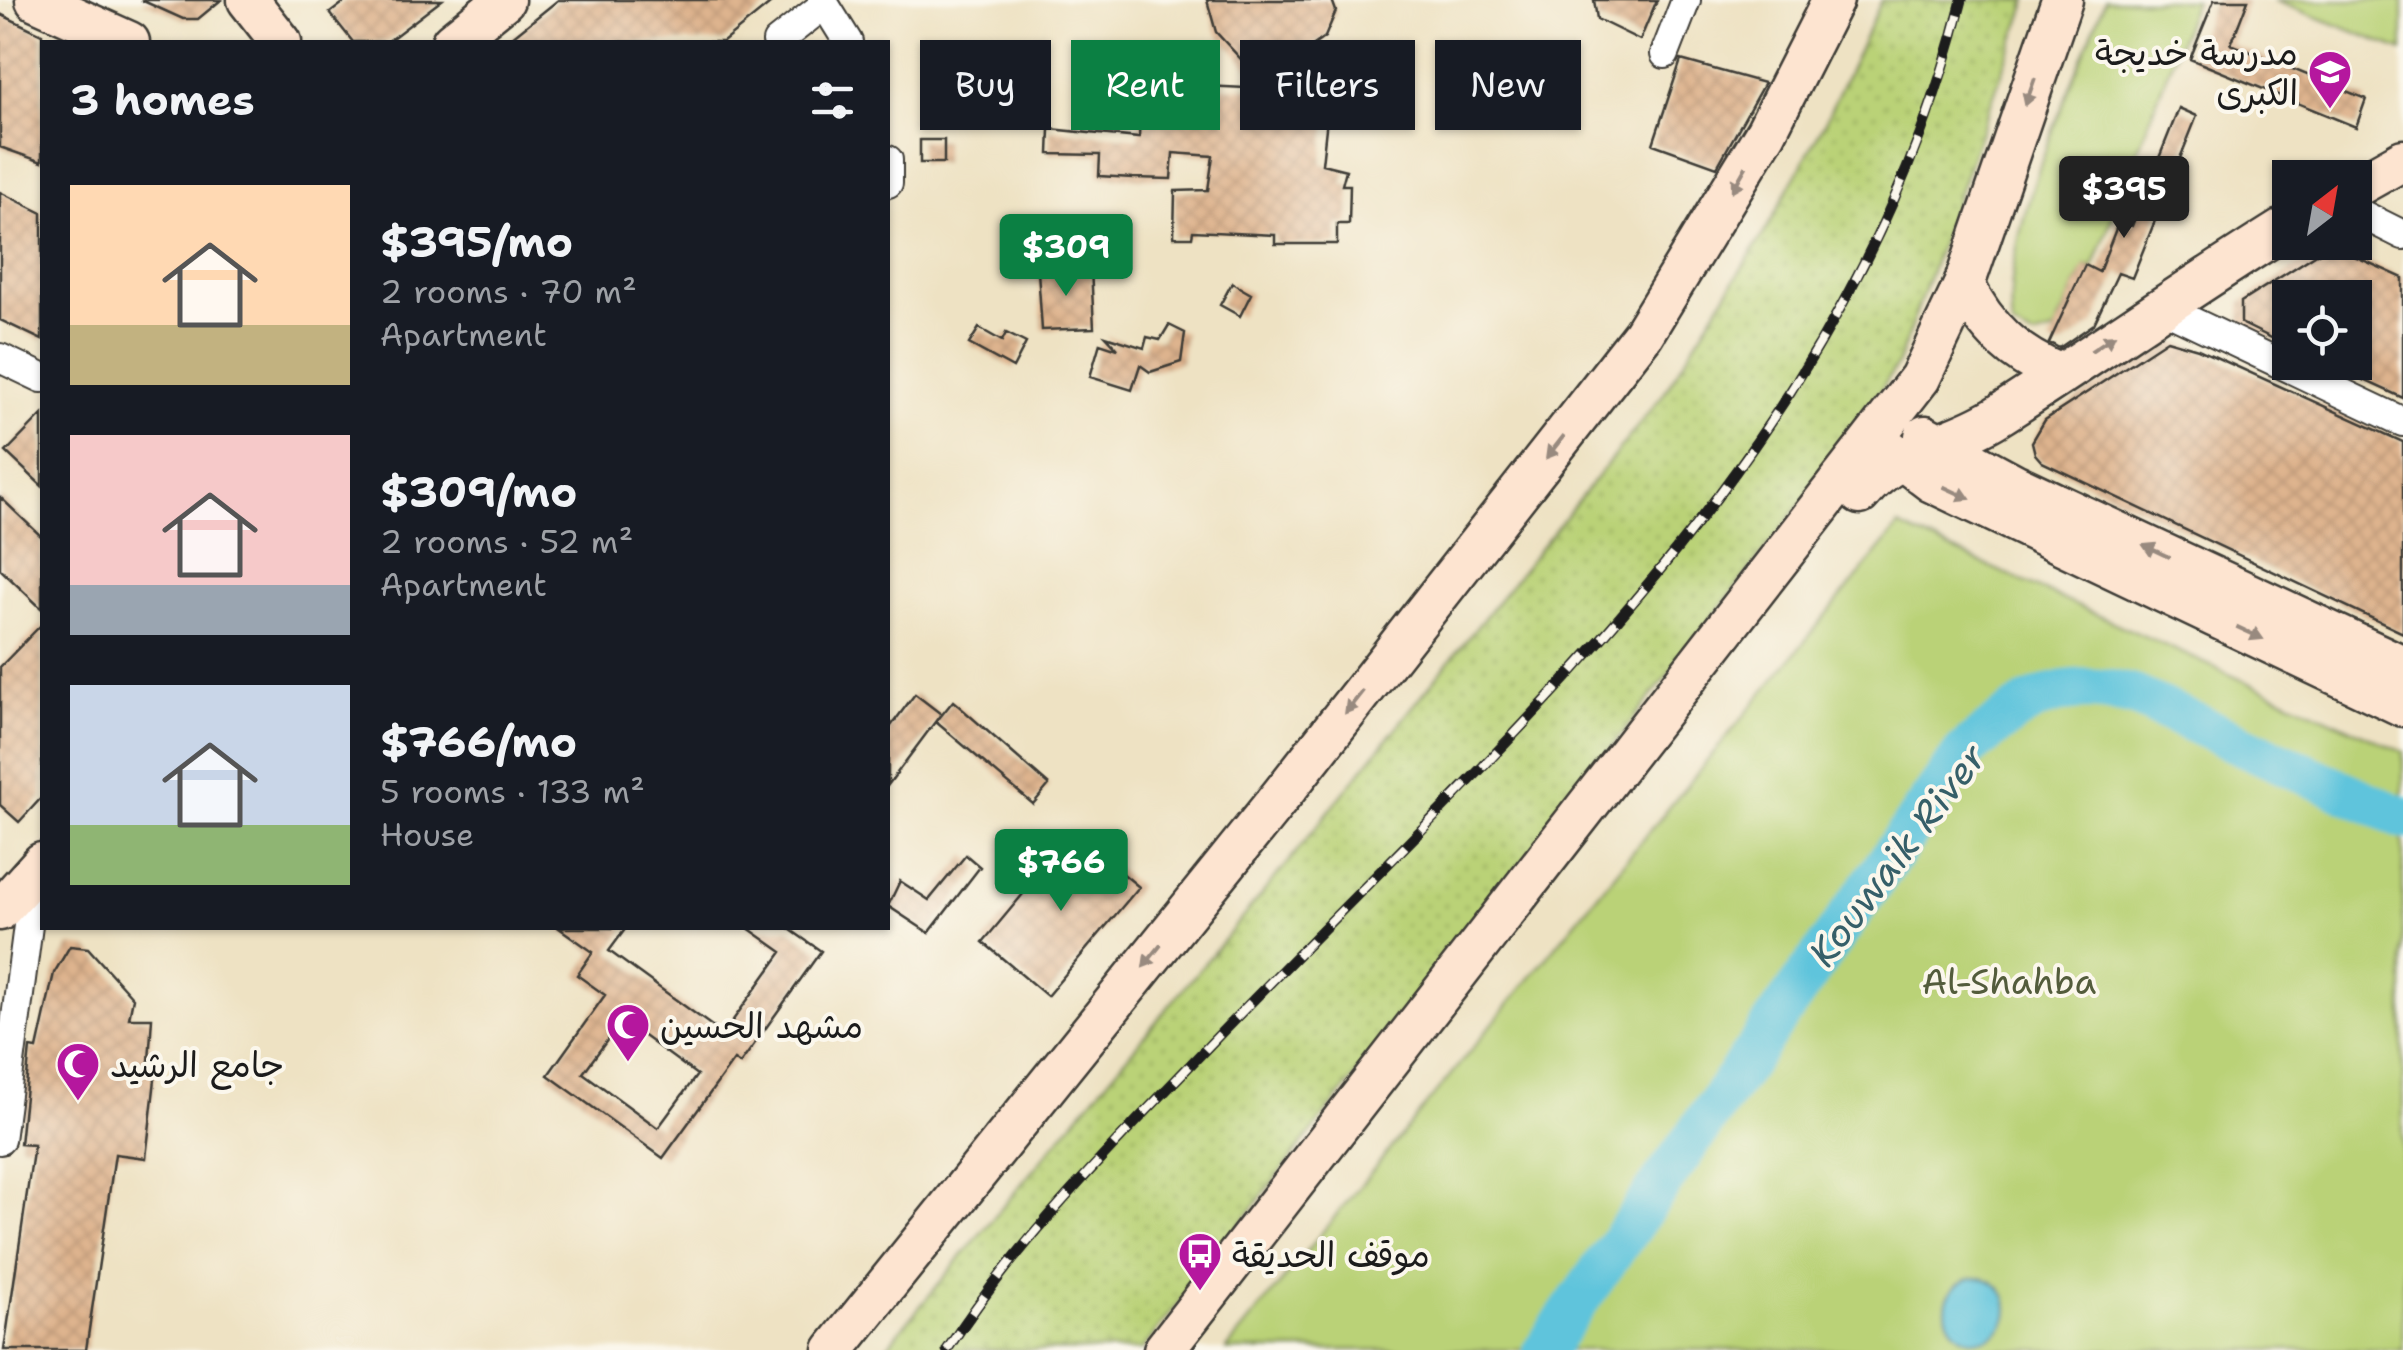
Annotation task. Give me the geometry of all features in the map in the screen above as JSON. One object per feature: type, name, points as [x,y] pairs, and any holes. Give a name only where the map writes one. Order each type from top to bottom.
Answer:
[{"type":"main road","points":[[36,0],[125,40]]},
{"type":"main road","points":[[248,0],[279,40]]},
{"type":"main road","points":[[454,40],[504,0]]},
{"type":"main road","points":[[834,1350],[1283,793],[1643,334],[1766,132],[1833,0]]},
{"type":"main road","points":[[1184,1350],[1872,479],[1964,286],[2062,0]]},
{"type":"main road","points":[[2372,177],[2403,160]]},
{"type":"main road","points":[[1944,444],[1995,418],[2159,306],[2272,237]]},
{"type":"main road","points":[[1964,286],[1992,331],[2022,356],[2058,374]]},
{"type":"main road","points":[[1993,472],[1986,439],[1995,418]]},
{"type":"main road","points":[[1888,440],[1944,444],[1993,472],[2403,666]]},
{"type":"main road","points":[[1888,440],[1932,482],[2403,706]]},
{"type":"main road","points":[[1164,1350],[1888,440]]},
{"type":"main road","points":[[0,910],[39,868]]},
{"type":"street","points":[[1665,54],[1686,0]]},
{"type":"street","points":[[779,40],[824,2],[847,40]]},
{"type":"street","points":[[2372,220],[2403,234]]},
{"type":"street","points":[[2159,306],[2403,422]]},
{"type":"street","points":[[0,388],[20,367]]},
{"type":"street","points":[[0,1140],[39,868]]},
{"type":"green space","points":[[1882,0],[2028,0],[1898,363],[1843,450],[1142,1350],[884,1350],[1285,866],[1662,396],[1766,230],[1825,122]]},
{"type":"green space","points":[[2105,0],[2195,0],[2093,268],[2085,266],[2054,332],[2033,338],[2012,327],[2011,289],[2017,249],[2041,162]]},
{"type":"green space","points":[[2273,0],[2403,0],[2403,51]]},
{"type":"green space","name":"Al-Shahba","points":[[1899,526],[2403,752],[2403,1350],[1226,1350]]},
{"type":"water","points":[[1977,1278],[1999,1287],[2008,1309],[1999,1331],[1977,1340],[1955,1331],[1946,1309],[1955,1287]]},
{"type":"building","points":[[141,0],[221,0],[198,19],[183,19]]},
{"type":"building","points":[[347,0],[442,0],[390,40],[351,40],[330,13]]},
{"type":"building","points":[[558,0],[775,0],[725,40],[508,40]]},
{"type":"building","points":[[1207,0],[1332,0],[1336,11],[1321,40],[1240,40],[1240,58],[1216,32]]},
{"type":"building","points":[[1594,0],[1657,0],[1640,40],[1597,19]]},
{"type":"building","points":[[2214,0],[2248,0],[2231,44],[2366,99],[2356,127],[2190,59]]},
{"type":"building","points":[[0,14],[42,34],[40,161],[0,147]]},
{"type":"building","points":[[1681,60],[1764,83],[1717,167],[1653,144]]},
{"type":"building","points":[[1220,87],[1240,88],[1240,130],[1326,130],[1322,164],[1346,170],[1342,185],[1350,185],[1349,224],[1337,224],[1337,244],[1275,244],[1275,235],[1193,231],[1192,237],[1174,237],[1175,191],[1208,190],[1213,156],[1173,153],[1171,179],[1099,176],[1100,155],[1049,154],[1051,129],[1139,138],[1139,130],[1220,130]]},
{"type":"building","points":[[2179,108],[2197,116],[2132,278],[2118,273],[2094,324],[2059,348],[2049,343],[2085,265],[2099,272],[2119,221],[2132,226]]},
{"type":"building","points":[[920,140],[944,140],[944,163],[920,163]]},
{"type":"building","points":[[0,192],[40,212],[40,339],[0,320]]},
{"type":"building","points":[[2307,260],[2363,260],[2403,278],[2403,398],[2364,380],[2372,380],[2372,280],[2276,280]]},
{"type":"building","points":[[1091,268],[1094,328],[1042,330],[1038,271]]},
{"type":"building","points":[[2272,282],[2272,338],[2241,323],[2241,302]]},
{"type":"building","points":[[1232,283],[1251,294],[1240,316],[1220,305]]},
{"type":"building","points":[[1169,325],[1185,333],[1181,362],[1150,372],[1140,365],[1132,390],[1090,377],[1100,343],[1118,349],[1106,336],[1144,348],[1147,337],[1160,340]]},
{"type":"building","points":[[979,328],[1002,341],[1006,333],[1026,343],[1013,368],[969,344]]},
{"type":"building","points":[[2167,340],[2198,349],[2403,442],[2403,633],[2042,462],[2035,454],[2032,442],[2045,420]]},
{"type":"building","points":[[40,417],[40,484],[6,452]]},
{"type":"building","points":[[0,497],[40,535],[40,607],[0,569]]},
{"type":"building","points":[[40,626],[40,799],[19,822],[0,805],[0,667]]},
{"type":"building","points":[[915,694],[941,714],[890,782],[890,727]]},
{"type":"building","points":[[953,701],[1049,785],[1033,804],[936,722]]},
{"type":"building","points":[[1074,833],[1139,887],[1047,996],[983,942]]},
{"type":"building","points":[[966,855],[980,867],[929,933],[890,907],[900,881],[929,900]]},
{"type":"building","points":[[562,930],[625,930],[609,951],[723,1034],[782,952],[751,930],[791,930],[821,951],[740,1064],[734,1060],[663,1158],[548,1075],[605,995],[577,975],[593,952]],"holes":[[[622,1020],[697,1075],[658,1128],[583,1073]]]},
{"type":"building","points":[[70,946],[88,948],[133,998],[129,1018],[152,1018],[149,1061],[157,1062],[146,1158],[115,1154],[86,1350],[4,1350],[34,1145],[20,1144],[30,1048],[37,1049],[54,973]]},
{"type":"waterway","name":"Kouwaik River","points":[[1544,1350],[1965,751],[2024,707],[2042,698],[2083,689],[2135,696],[2403,818]]},
{"type":"railway","points":[[947,1350],[1009,1265],[1077,1185],[1560,684],[1664,564],[1759,438],[1843,304],[1911,158],[1962,0]]},
{"type":"place","name":"مدرسة خديجة الكبرى","points":[[2330,110]]},
{"type":"place","name":"مشهد الحسين","points":[[628,1063]]},
{"type":"place","name":"جامع الرشيد","points":[[78,1102]]},
{"type":"place","name":"موقف الحديقة","points":[[1200,1292]]}]
